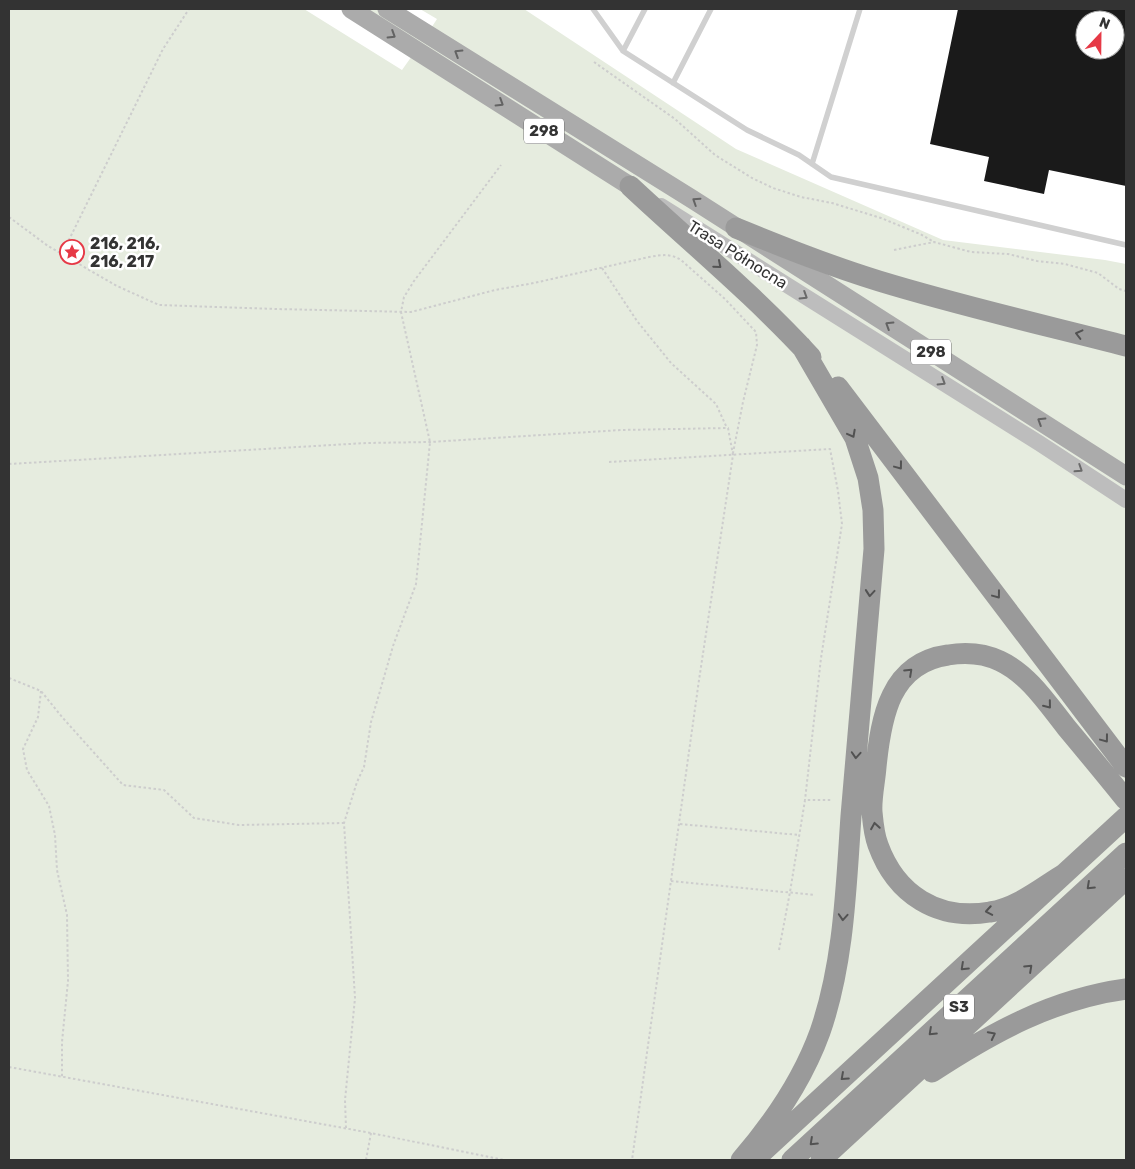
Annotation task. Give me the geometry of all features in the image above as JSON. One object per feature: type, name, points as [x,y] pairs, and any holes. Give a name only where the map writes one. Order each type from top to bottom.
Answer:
[{"type":"highway","points":[[630,186],[772,316],[837,386],[1126,767]]},
{"type":"highway","points":[[736,228],[812,259],[878,281],[931,297],[1126,346]]},
{"type":"highway","points":[[741,1160],[776,1114],[800,1076],[819,1034],[831,995],[842,930],[874,549],[873,510],[868,478],[855,438],[802,347]]},
{"type":"highway","points":[[753,1160],[1064,874],[1126,805],[1037,692],[1017,671],[1000,661],[964,652],[936,656],[917,665],[904,677],[894,691],[884,714],[879,737],[872,810],[877,844],[889,870],[905,890],[925,903],[943,910],[966,914],[991,912],[1009,907],[1064,874]]},
{"type":"highway","name":"S3","points":[[792,1160],[1126,853]]},
{"type":"highway","name":"S3","points":[[821,1160],[1126,879]]},
{"type":"highway","points":[[878,1108],[976,1043],[1013,1024],[1054,1006],[1110,991],[1126,989]]},
{"type":"main road","name":"Trasa Północna","points":[[350,9],[630,186]]},
{"type":"main road","name":"Trasa Północna","points":[[387,9],[692,199],[1126,476]]},
{"type":"street","name":"Trasa Północna","points":[[630,186],[1039,443],[1126,500]]},
{"type":"lane","points":[[594,9],[623,51],[747,130],[799,155],[831,177],[1126,245]]},
{"type":"lane","points":[[623,51],[645,9]]},
{"type":"lane","points":[[673,83],[711,9]]},
{"type":"lane","points":[[812,164],[860,9]]},
{"type":"path","points":[[62,254],[163,49],[189,9]]},
{"type":"path","points":[[594,62],[675,119],[715,155],[752,178],[774,188],[882,218],[934,242],[971,252],[1008,254],[1066,264],[1098,273],[1120,289],[1126,291]]},
{"type":"path","points":[[346,1128],[345,1100],[355,998],[344,823],[357,782],[364,767],[371,722],[393,646],[416,584],[430,442],[401,312],[404,297],[414,281],[501,165]]},
{"type":"path","points":[[9,217],[48,246],[117,286],[158,304],[411,312],[495,290],[662,254],[673,255],[725,299],[756,332],[757,345],[743,402],[733,456],[632,1160]]},
{"type":"path","points":[[894,250],[934,242]]},
{"type":"path","points":[[602,268],[637,321],[671,363],[716,404],[728,428],[733,456]]},
{"type":"path","points":[[9,464],[621,430],[728,428]]},
{"type":"path","points":[[609,462],[733,456],[830,448],[842,524],[821,658],[805,800],[779,950]]},
{"type":"path","points":[[9,678],[41,691],[123,785],[164,790],[194,818],[239,825],[344,823]]},
{"type":"path","points":[[41,691],[38,716],[23,749],[27,770],[48,806],[55,835],[57,870],[67,915],[68,981],[62,1042],[62,1077]]},
{"type":"path","points":[[805,800],[832,800]]},
{"type":"path","points":[[679,823],[799,835]]},
{"type":"path","points":[[671,881],[815,895]]},
{"type":"path","points":[[9,1067],[346,1128],[504,1160]]},
{"type":"path","points":[[366,1160],[371,1133]]},
{"type":"shaded area","points":[[9,9],[304,9],[402,70],[419,46],[360,9],[376,9],[424,39],[437,19],[420,9],[524,9],[736,149],[943,240],[1126,264],[1126,1160],[9,1160]]},
{"type":"building","points":[[958,9],[1126,9],[1126,186],[1049,170],[1044,194],[984,181],[989,157],[930,144]]},
{"type":"place","name":"216, 216, 216, 217","points":[[72,252]]}]
